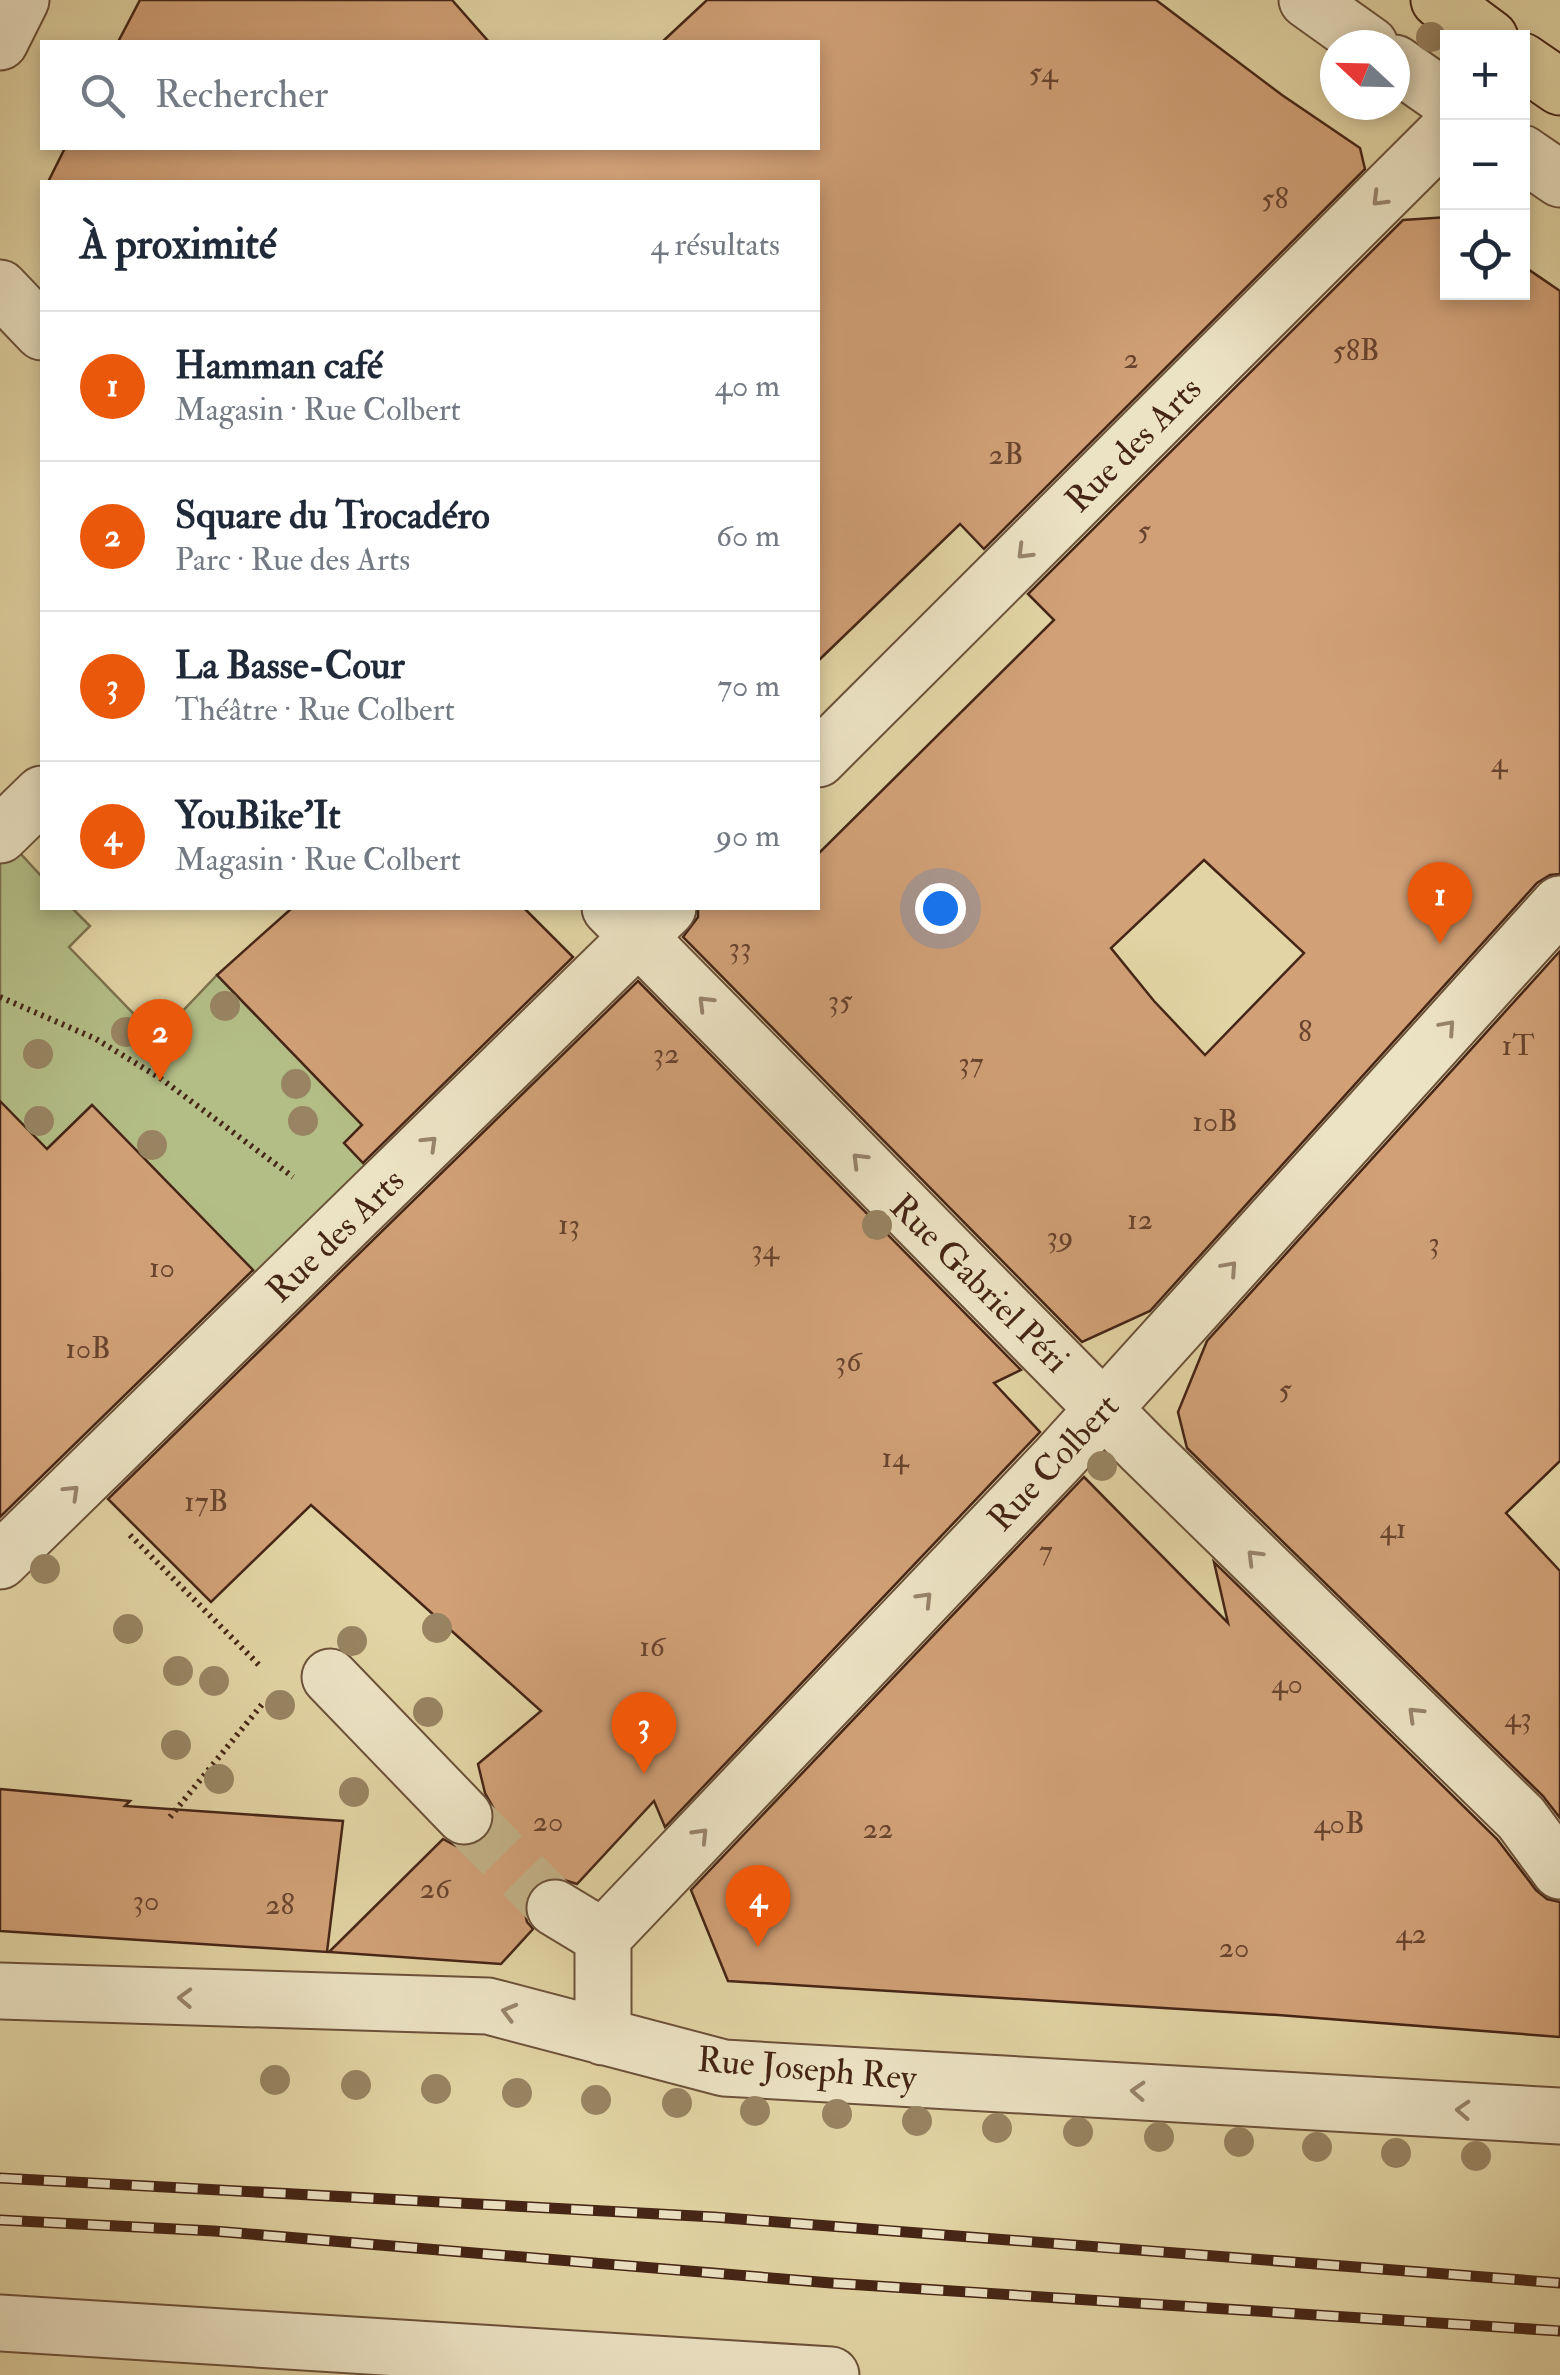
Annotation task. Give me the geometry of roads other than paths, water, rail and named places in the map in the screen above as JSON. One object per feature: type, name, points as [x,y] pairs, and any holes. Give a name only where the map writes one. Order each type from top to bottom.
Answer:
[{"type":"main road","points":[[1438,0],[1479,30]]},
{"type":"main road","points":[[1530,66],[1560,86]]},
{"type":"street","points":[[0,42],[21,0]]},
{"type":"street","points":[[1307,0],[1349,30]]},
{"type":"street","points":[[1410,73],[1440,94]]},
{"type":"street","name":"Rue des Arts","points":[[820,756],[1440,138]]},
{"type":"street","points":[[1530,158],[1560,179]]},
{"type":"street","points":[[0,288],[40,330]]},
{"type":"street","points":[[0,835],[40,796]]},
{"type":"street","name":"Rue Colbert","points":[[604,1938],[1059,1458],[1560,904]]},
{"type":"street","name":"Rue des Arts","points":[[0,1560],[601,976],[639,917]]},
{"type":"street","name":"Rue Gabriel Péri","points":[[639,917],[1142,1448],[1521,1818],[1560,1872]]},
{"type":"street","points":[[330,1677],[464,1816]]},
{"type":"street","points":[[554,1908],[604,1938],[603,2037]]},
{"type":"street","name":"Rue Joseph Rey","points":[[0,1991],[488,2006],[724,2068],[1560,2116]]},
{"type":"street","points":[[0,2323],[831,2375]]},
{"type":"tunnel","points":[[464,1816],[555,1908]]},
{"type":"railway","points":[[0,2178],[714,2217],[1560,2283]]},
{"type":"railway","points":[[0,2220],[214,2231],[831,2283],[1560,2331]]},
{"type":"place","name":"Hamman café","points":[[1440,944]]},
{"type":"place","name":"Square du Trocadéro","points":[[160,1081]]},
{"type":"place","name":"La Basse-Cour","points":[[644,1774]]},
{"type":"place","name":"YouBike'It","points":[[758,1947]]}]
